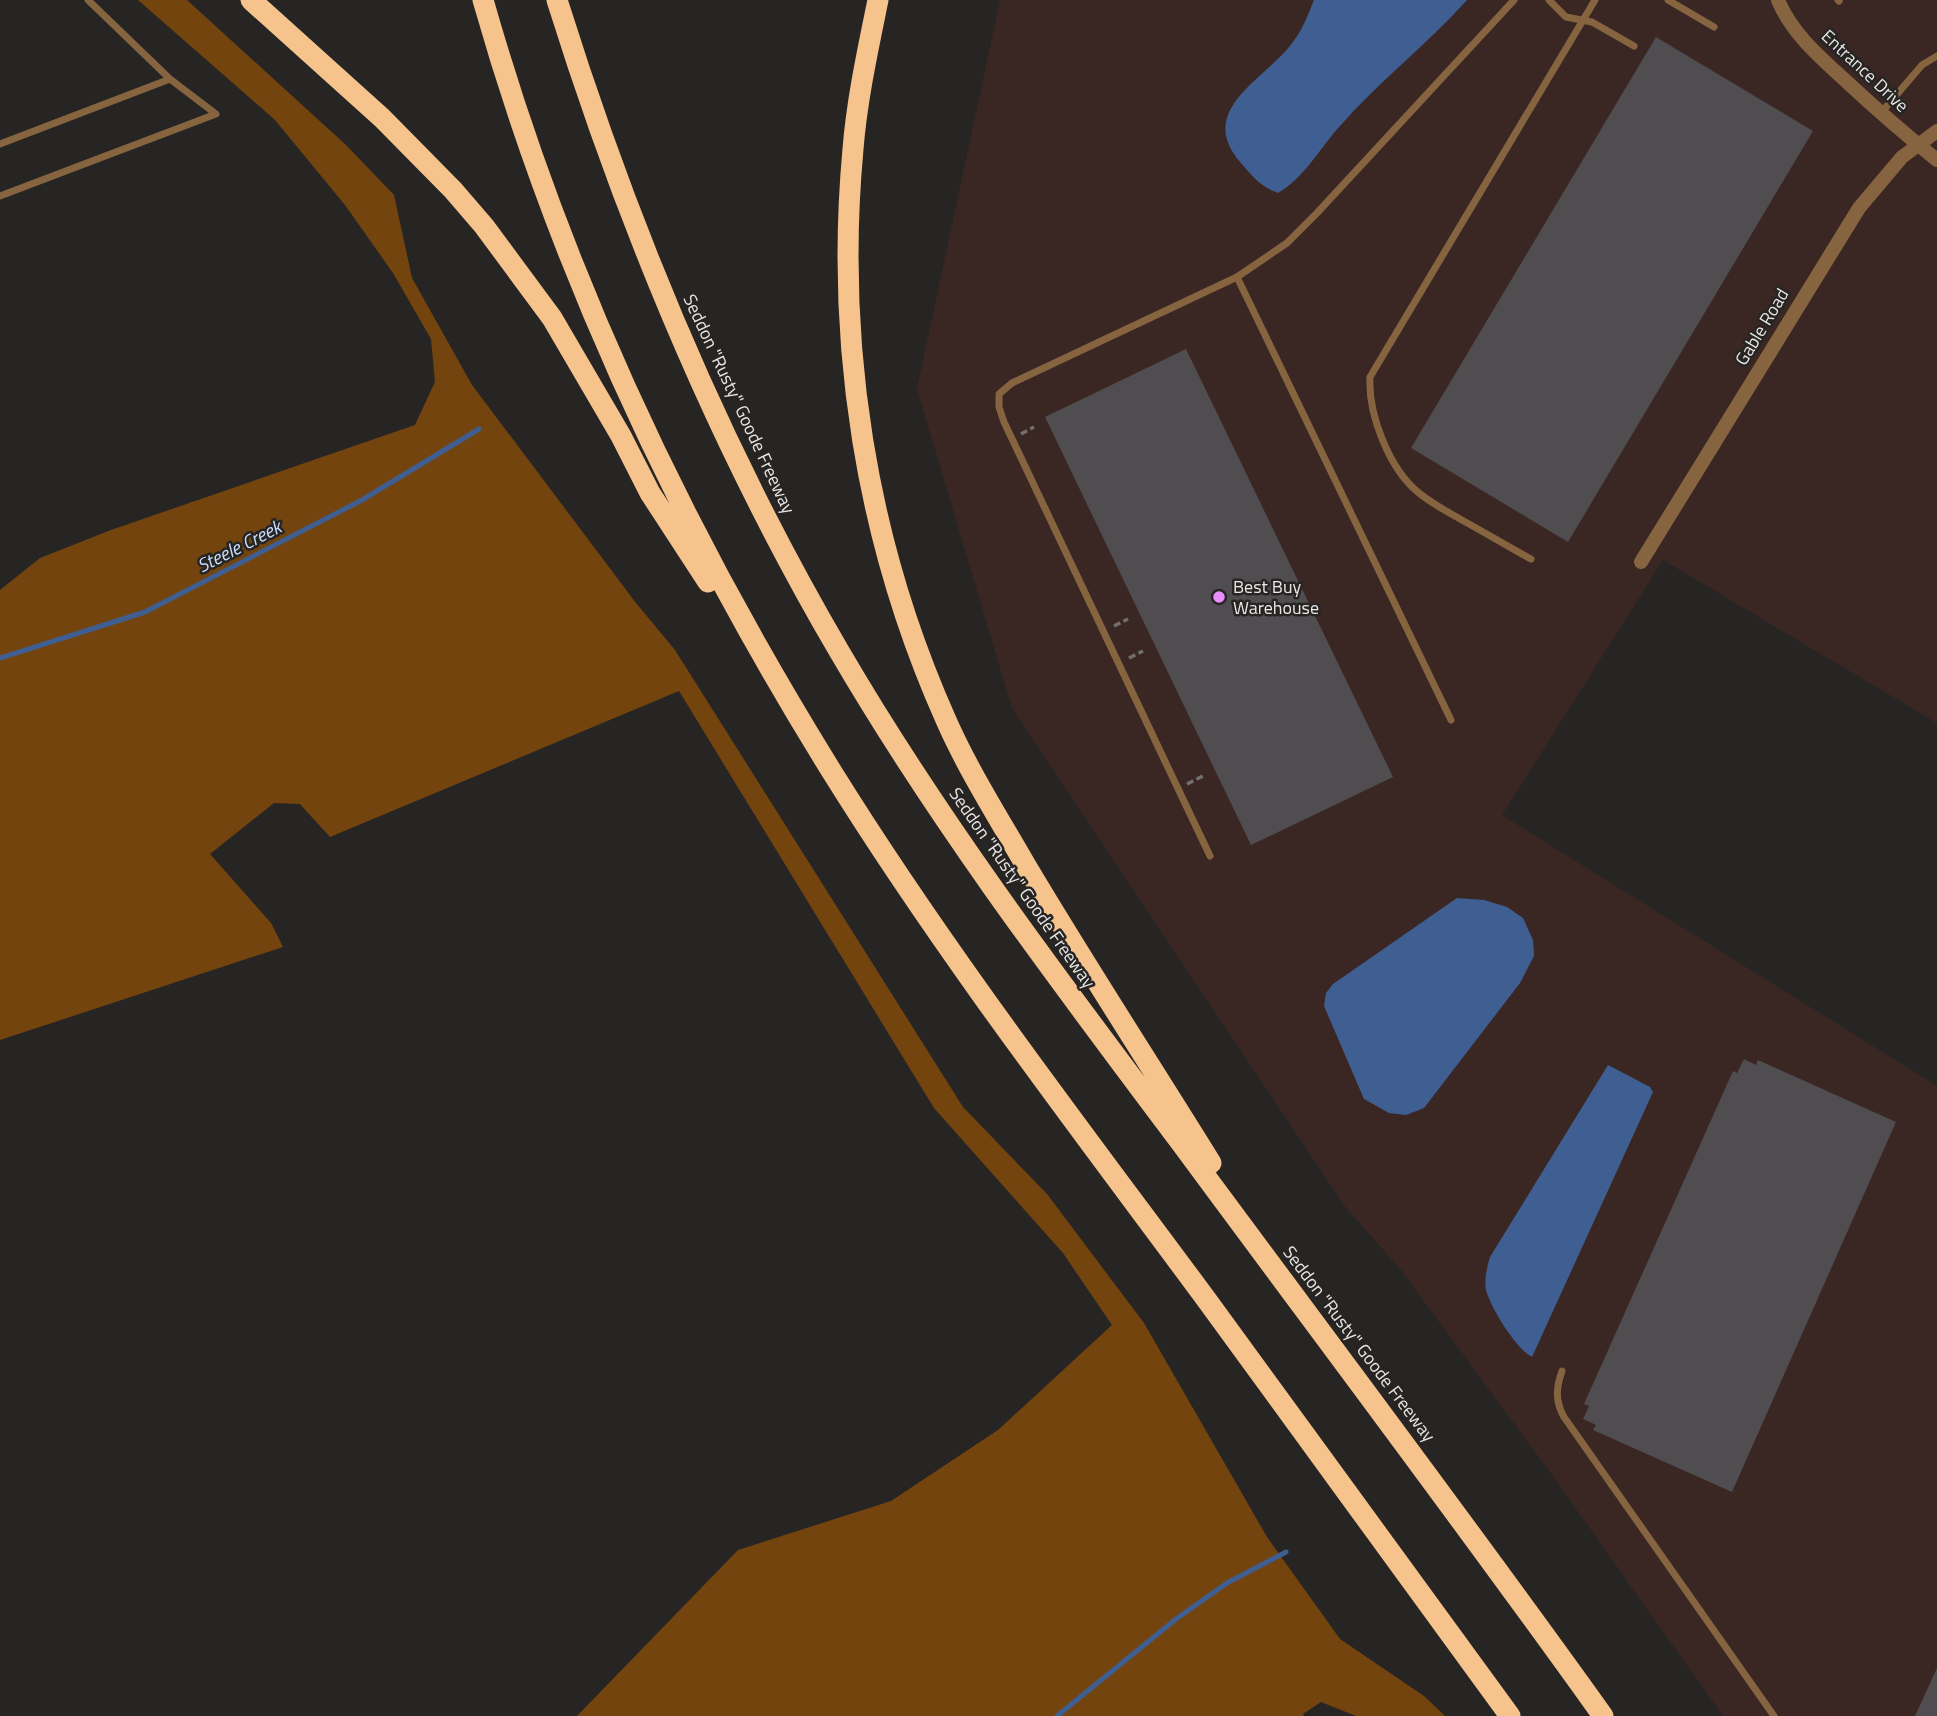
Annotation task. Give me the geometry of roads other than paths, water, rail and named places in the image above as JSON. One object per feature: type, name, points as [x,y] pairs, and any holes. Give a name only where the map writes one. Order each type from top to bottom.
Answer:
[{"type":"highway","points":[[251,0],[417,152],[453,190],[514,264],[552,317],[583,369],[650,493],[885,853],[1034,1068],[1510,1716]]},
{"type":"highway","points":[[483,0],[537,164],[617,369],[662,466],[738,613],[833,773]]},
{"type":"highway","name":"Seddon \"Rusty\" Goode Freeway","points":[[557,0],[594,115],[642,243],[695,370],[759,506],[839,650],[919,782],[1023,930],[1603,1716]]},
{"type":"highway","points":[[878,0],[863,72],[853,149],[848,299],[854,380],[865,460],[882,538],[896,585],[923,665],[947,723],[995,811],[1056,916],[1283,1281]]},
{"type":"street","name":"Entrance Drive","points":[[1778,0],[1793,27],[1812,49],[1937,160]]},
{"type":"street","name":"Gable Road","points":[[1641,562],[1858,208],[1902,157],[1937,131]]},
{"type":"lane","points":[[0,196],[216,114],[170,79],[88,0]]},
{"type":"lane","points":[[1210,856],[1004,422],[999,407],[999,394],[1012,383],[1237,277],[1287,243],[1514,0]]},
{"type":"lane","points":[[1549,0],[1566,17],[1598,24],[1634,46]]},
{"type":"lane","points":[[1531,559],[1437,505],[1405,480],[1377,426],[1372,407],[1370,377],[1595,0]]},
{"type":"lane","points":[[1668,0],[1714,27]]},
{"type":"lane","points":[[1881,113],[1922,65],[1937,56]]},
{"type":"lane","points":[[0,144],[170,79]]},
{"type":"lane","points":[[1237,277],[1451,720]]},
{"type":"lane","points":[[1562,1371],[1557,1400],[1564,1417],[1774,1716]]},
{"type":"water","points":[[1314,0],[1467,0],[1355,110],[1304,171],[1278,193],[1258,181],[1241,163],[1229,145],[1225,128],[1237,99],[1293,42]]},
{"type":"water","points":[[1457,898],[1484,900],[1507,907],[1523,918],[1533,940],[1534,956],[1520,983],[1424,1108],[1406,1115],[1389,1113],[1364,1099],[1324,1006],[1326,993],[1333,984]]},
{"type":"water","points":[[1608,1065],[1650,1087],[1653,1092],[1532,1357],[1512,1337],[1489,1298],[1485,1282],[1490,1257]]},
{"type":"waterway","name":"Steele Creek","points":[[0,658],[145,612],[362,500],[479,429]]},
{"type":"waterway","points":[[1057,1716],[1176,1619],[1227,1583],[1286,1552]]},
{"type":"place","name":"Best Buy Warehouse","points":[[1219,597]]}]
